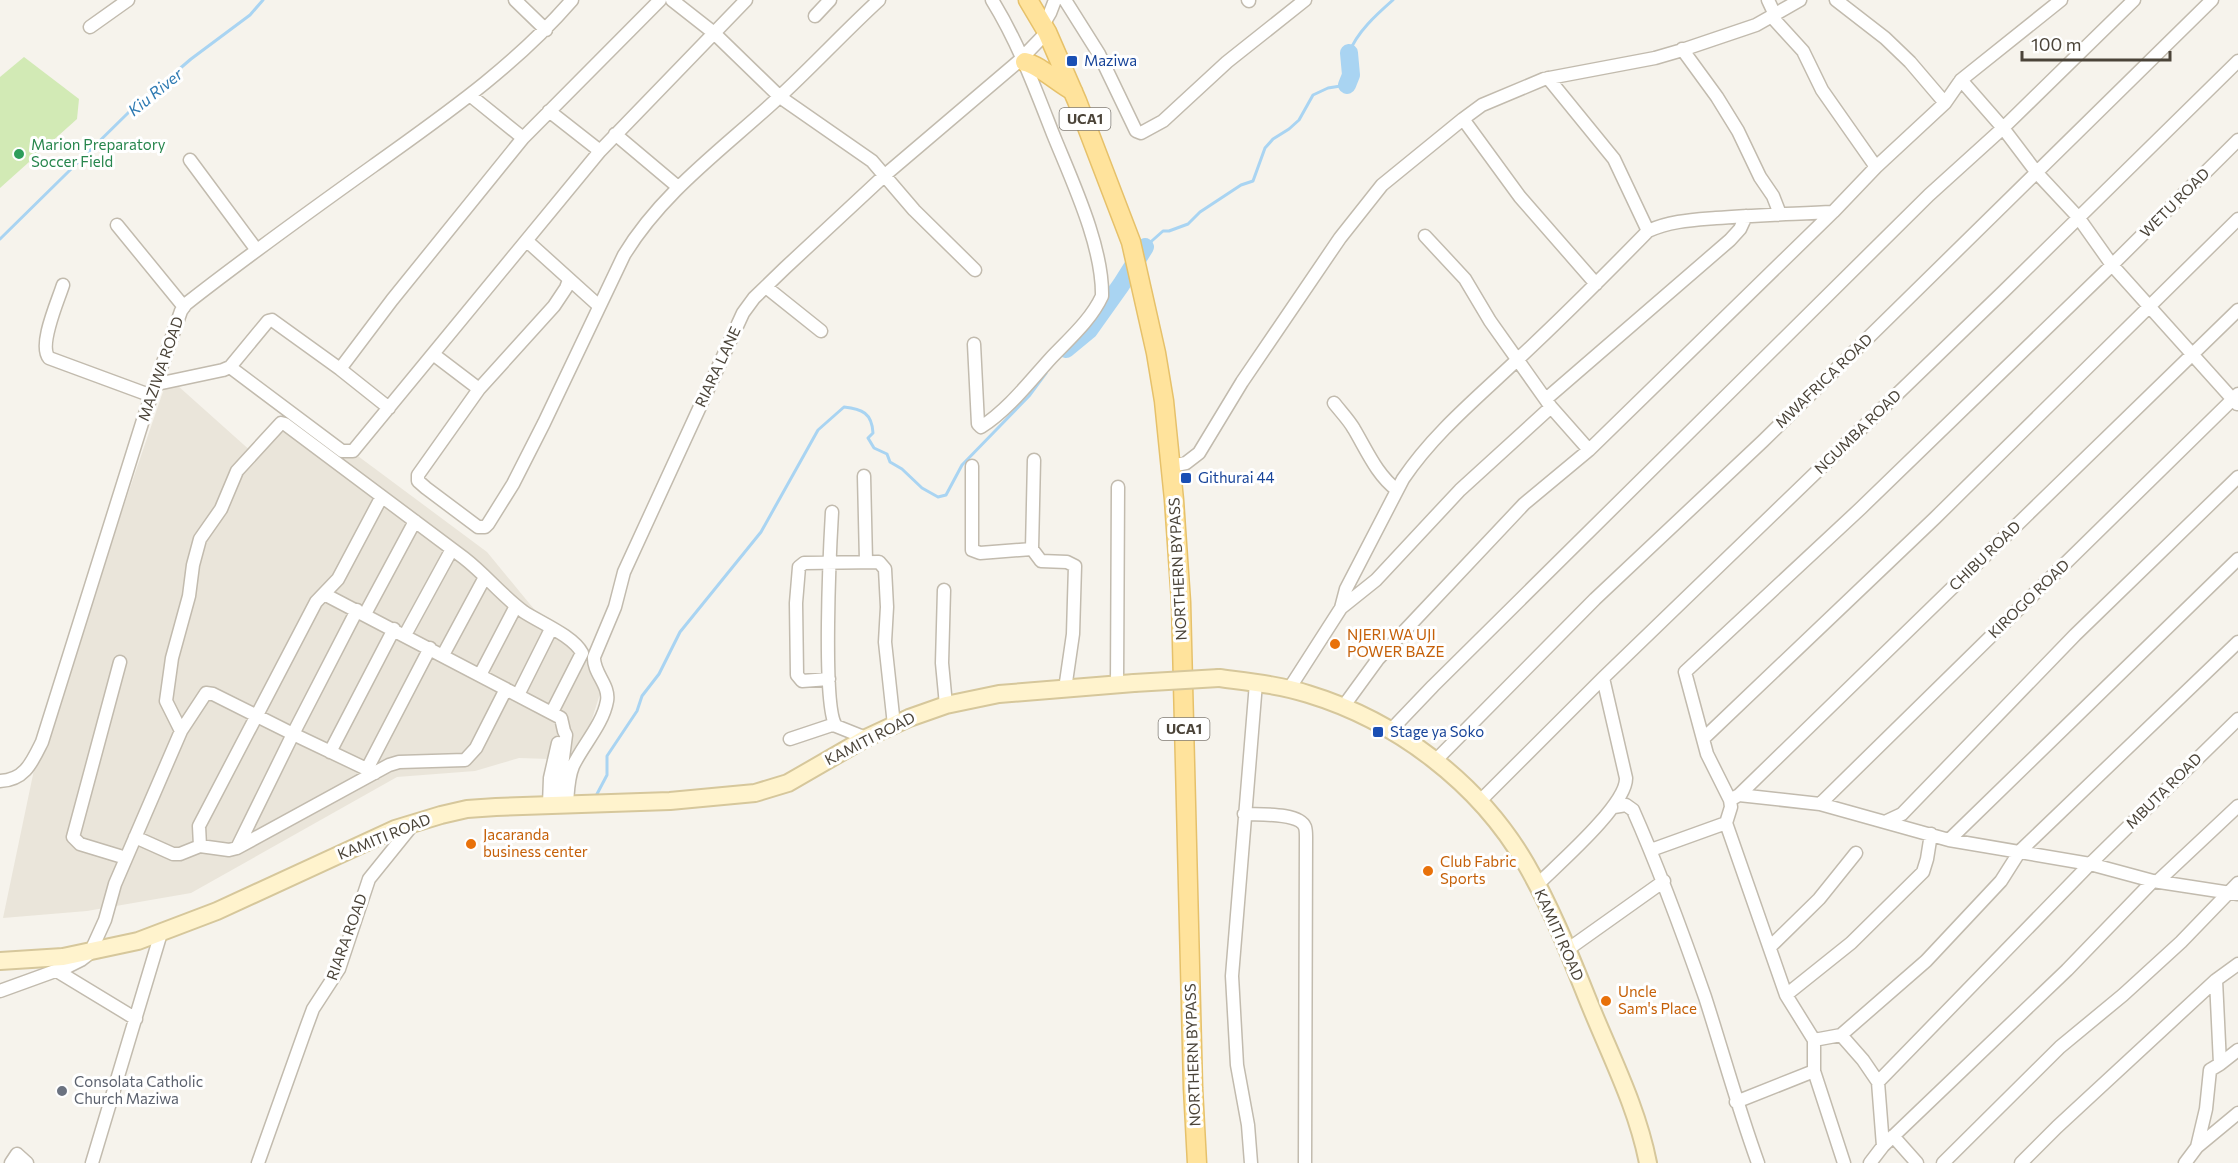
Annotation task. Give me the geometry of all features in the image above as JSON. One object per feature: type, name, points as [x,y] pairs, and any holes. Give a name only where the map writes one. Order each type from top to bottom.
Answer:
[{"type":"main road","name":"NORTHERN BYPASS","points":[[1030,4],[1045,28],[1073,91],[1131,242],[1162,391],[1171,466],[1181,602],[1193,1088],[1197,1163]]},
{"type":"main road","points":[[1024,60],[1073,91]]},
{"type":"main road","name":"KAMITI ROAD","points":[[0,961],[90,953],[161,933],[217,911],[415,822],[467,809],[558,803],[670,801],[741,795],[768,790],[788,783],[866,738],[946,705],[999,694],[1219,678],[1289,689],[1343,706],[1391,730],[1435,761],[1479,802],[1511,842],[1537,885],[1567,950],[1637,1117],[1648,1163]]},
{"type":"street","points":[[90,27],[128,0]]},
{"type":"street","points":[[515,0],[546,30]]},
{"type":"street","name":"MAZIWA ROAD","points":[[0,780],[20,776],[31,766],[42,742],[177,319],[184,306],[256,249],[471,96],[546,30],[572,0]]},
{"type":"street","points":[[340,369],[392,300],[523,138],[660,0]]},
{"type":"street","points":[[672,0],[714,33],[780,97],[872,161],[914,210],[975,270]]},
{"type":"street","points":[[230,367],[342,451],[353,451],[600,151],[746,0]]},
{"type":"street","points":[[814,16],[830,0]]},
{"type":"street","points":[[974,344],[976,412],[978,424],[981,427],[1014,398],[1079,328],[1102,296],[1095,244],[1024,60],[1007,24],[992,0]]},
{"type":"street","points":[[1030,4],[1058,0],[1099,54],[1136,131],[1141,133],[1163,121],[1227,62],[1305,0]]},
{"type":"street","name":"RIARA LANE","points":[[558,803],[572,769],[601,719],[607,702],[608,695],[594,666],[594,657],[615,607],[629,558],[743,313],[766,287],[885,175],[1024,60],[1045,28],[1058,0]]},
{"type":"street","points":[[1768,0],[1773,16],[1803,51],[1822,90],[1876,167]]},
{"type":"street","points":[[1171,466],[1186,464],[1199,453],[1242,382],[1272,342],[1340,238],[1376,192],[1419,153],[1462,119],[1482,105],[1512,90],[1548,78],[1655,58],[1682,50],[1773,16],[1800,0]]},
{"type":"street","points":[[1836,0],[1885,38],[1945,103]]},
{"type":"street","points":[[1343,706],[1378,659],[1524,504],[1589,450],[1833,212],[1876,167],[1945,103],[1961,80],[2061,0]]},
{"type":"street","points":[[1391,730],[1929,195],[2134,0]]},
{"type":"street","name":"MWAFRICA ROAD","points":[[1435,761],[1595,599],[1763,441],[2212,0]]},
{"type":"street","points":[[569,280],[554,306],[479,390],[417,477],[426,488],[478,527],[482,528],[488,524],[513,484],[599,306],[633,241],[656,210],[678,187],[780,97],[876,1]]},
{"type":"street","points":[[1682,50],[1717,97],[1738,131],[1760,177],[1773,196],[1780,214]]},
{"type":"street","name":"NGUMBA ROAD","points":[[1479,802],[1542,742],[1603,678],[2238,61]]},
{"type":"street","points":[[1548,78],[1614,159],[1648,231]]},
{"type":"street","points":[[1961,80],[2037,173],[2078,217],[2112,265],[2236,399]]},
{"type":"street","points":[[471,96],[523,138]]},
{"type":"street","points":[[549,111],[600,151]]},
{"type":"street","points":[[1462,119],[1520,196],[1596,284]]},
{"type":"street","points":[[615,135],[678,187]]},
{"type":"street","name":"WETU ROAD","points":[[1703,739],[1685,672],[1861,508],[2238,140]]},
{"type":"street","points":[[190,160],[256,249]]},
{"type":"street","points":[[1289,689],[1341,608],[1346,589],[1412,465],[1450,422],[1596,284],[1648,231],[1662,224],[1678,222],[1833,212]]},
{"type":"street","points":[[1341,608],[1376,580],[1460,490],[1548,403],[1730,240],[1740,229],[1746,216]]},
{"type":"street","points":[[1735,797],[1711,763],[1703,739],[1943,510],[2238,219]]},
{"type":"street","points":[[117,225],[184,306]]},
{"type":"street","points":[[1425,236],[1465,279],[1490,321],[1548,403],[1589,450]]},
{"type":"street","points":[[526,241],[599,306]]},
{"type":"street","points":[[63,285],[47,335],[45,346],[46,356],[49,358],[154,390],[230,367],[268,321],[272,320],[389,408]]},
{"type":"street","points":[[766,287],[821,331]]},
{"type":"street","name":"CHIBU ROAD","points":[[1735,797],[2238,310]]},
{"type":"street","points":[[432,354],[479,390]]},
{"type":"street","name":"KIROGO ROAD","points":[[1820,804],[2236,399]]},
{"type":"street","points":[[1334,403],[1353,427],[1387,483],[1397,490]]},
{"type":"street","points":[[181,731],[166,701],[172,658],[189,596],[193,565],[200,540],[221,509],[241,466],[281,423],[452,549],[516,606],[574,642],[582,653],[552,712]]},
{"type":"street","points":[[1034,460],[1032,549],[1041,561],[1066,562],[1075,566],[1073,634],[1065,689]]},
{"type":"street","points":[[972,466],[972,550],[980,553],[1032,549]]},
{"type":"street","points":[[864,476],[866,561]]},
{"type":"street","points":[[1887,821],[1902,814],[2074,635],[2238,477]]},
{"type":"street","points":[[1117,685],[1118,487]]},
{"type":"street","points":[[201,846],[199,826],[256,715],[316,602],[346,565],[381,498]]},
{"type":"street","points":[[832,512],[829,679],[834,724]]},
{"type":"street","points":[[237,848],[293,734],[415,521]]},
{"type":"street","points":[[405,635],[452,549]]},
{"type":"street","points":[[1949,840],[2238,559]]},
{"type":"street","points":[[829,679],[802,681],[798,678],[796,577],[801,565],[804,563],[879,562],[885,568],[887,608],[885,642],[894,725]]},
{"type":"street","points":[[443,655],[485,577]]},
{"type":"street","points":[[944,590],[942,663],[946,705]]},
{"type":"street","points":[[324,594],[552,712],[563,720],[566,735],[558,803]]},
{"type":"street","points":[[480,675],[516,606]]},
{"type":"street","points":[[330,752],[394,629]]},
{"type":"street","points":[[518,695],[551,629]]},
{"type":"street","points":[[1814,1040],[1841,1035],[1926,961],[2001,881],[2020,851],[2238,642]]},
{"type":"street","points":[[371,771],[430,648]]},
{"type":"street","points":[[120,662],[73,837],[80,844],[126,858]]},
{"type":"street","points":[[1537,885],[1614,807],[1626,780],[1603,678]]},
{"type":"street","points":[[1251,1163],[1248,1125],[1237,1065],[1232,976],[1256,684]]},
{"type":"street","points":[[135,837],[173,854],[180,854],[201,846],[229,850],[237,848],[371,771],[399,762],[465,760],[476,748],[506,688]]},
{"type":"street","points":[[0,991],[57,971],[81,960],[90,953],[105,920],[111,895],[126,858],[181,731],[206,693],[213,694],[371,771]]},
{"type":"street","name":"MBUTA ROAD","points":[[1878,1082],[2090,864],[2238,719]]},
{"type":"street","points":[[834,724],[866,738]]},
{"type":"street","points":[[790,739],[834,724]]},
{"type":"street","points":[[1735,797],[1820,804],[1949,840],[2090,864],[2155,881],[2235,889]]},
{"type":"street","points":[[1735,797],[1726,823],[1771,946],[1786,995],[1814,1040],[1814,1071],[1844,1163]]},
{"type":"street","points":[[1614,807],[1626,805],[1633,810],[1664,881],[1758,1163]]},
{"type":"street","points":[[1870,1163],[1893,1136],[2067,970],[2155,881],[2238,806]]},
{"type":"street","points":[[1244,814],[1291,817],[1300,820],[1305,826],[1305,1163]]},
{"type":"street","name":"RIARA ROAD","points":[[258,1163],[313,1009],[339,969],[369,879],[415,822]]},
{"type":"street","points":[[1651,850],[1726,823]]},
{"type":"street","points":[[1786,995],[1851,944],[1923,872],[1931,834]]},
{"type":"street","points":[[1771,946],[1819,899],[1856,853]]},
{"type":"street","points":[[1567,950],[1664,881]]},
{"type":"street","points":[[1943,1163],[2060,1047],[2123,995],[2235,889]]},
{"type":"street","points":[[92,1163],[161,933]]},
{"type":"street","points":[[2021,1163],[2056,1127],[2216,980],[2238,964]]},
{"type":"street","points":[[57,971],[136,1019]]},
{"type":"street","points":[[2216,980],[2220,1064]]},
{"type":"street","points":[[1841,1035],[1863,1060],[1878,1082],[1883,1146]]},
{"type":"street","points":[[2198,1147],[2206,1109],[2210,1070],[2238,1050]]},
{"type":"street","points":[[1736,1102],[1814,1071]]},
{"type":"street","points":[[2185,1163],[2198,1147],[2237,1116]]},
{"type":"street","points":[[1893,1136],[1917,1163]]},
{"type":"street","points":[[11,1163],[17,1154],[27,1163]]},
{"type":"shaded area","points":[[168,377],[253,453],[292,407],[487,552],[552,631],[606,675],[579,760],[519,758],[475,771],[397,777],[191,893],[87,911],[3,918],[35,765]]},
{"type":"green space","name":"Marion Preparatory Soccer Field","points":[[24,57],[79,99],[77,119],[0,188],[0,77]]},
{"type":"waterway","name":"Kiu River","points":[[0,239],[129,112],[191,59],[250,15],[263,0]]},
{"type":"waterway","points":[[1349,53],[1362,31],[1393,0]]},
{"type":"waterway","points":[[1347,85],[1351,75],[1349,53]]},
{"type":"waterway","points":[[1145,247],[1163,231],[1188,224],[1200,212],[1241,185],[1253,181],[1265,148],[1273,139],[1299,120],[1313,95],[1328,88],[1347,85]]},
{"type":"waterway","points":[[1066,349],[1089,330],[1145,247]]},
{"type":"waterway","points":[[597,794],[607,775],[607,756],[637,711],[642,696],[659,674],[680,632],[761,532],[818,430],[844,407],[865,413],[871,421],[873,433],[868,438],[874,448],[887,454],[890,462],[902,469],[922,488],[938,497],[946,495],[962,465],[1029,396],[1046,373]]},
{"type":"place","name":"Maziwa","points":[[1072,61]]},
{"type":"place","name":"Marion Preparatory Soccer Field","points":[[19,154]]},
{"type":"place","name":"Githurai 44","points":[[1186,478]]},
{"type":"place","name":"NJERI WA UJI POWER BAZE","points":[[1335,644]]},
{"type":"place","name":"Stage ya Soko","points":[[1378,732]]},
{"type":"place","name":"Jacaranda business center","points":[[471,844]]},
{"type":"place","name":"Club Fabric Sports","points":[[1428,871]]},
{"type":"place","name":"Uncle Sam's Place","points":[[1606,1001]]},
{"type":"place","name":"Consolata Catholic Church Maziwa","points":[[62,1091]]}]
